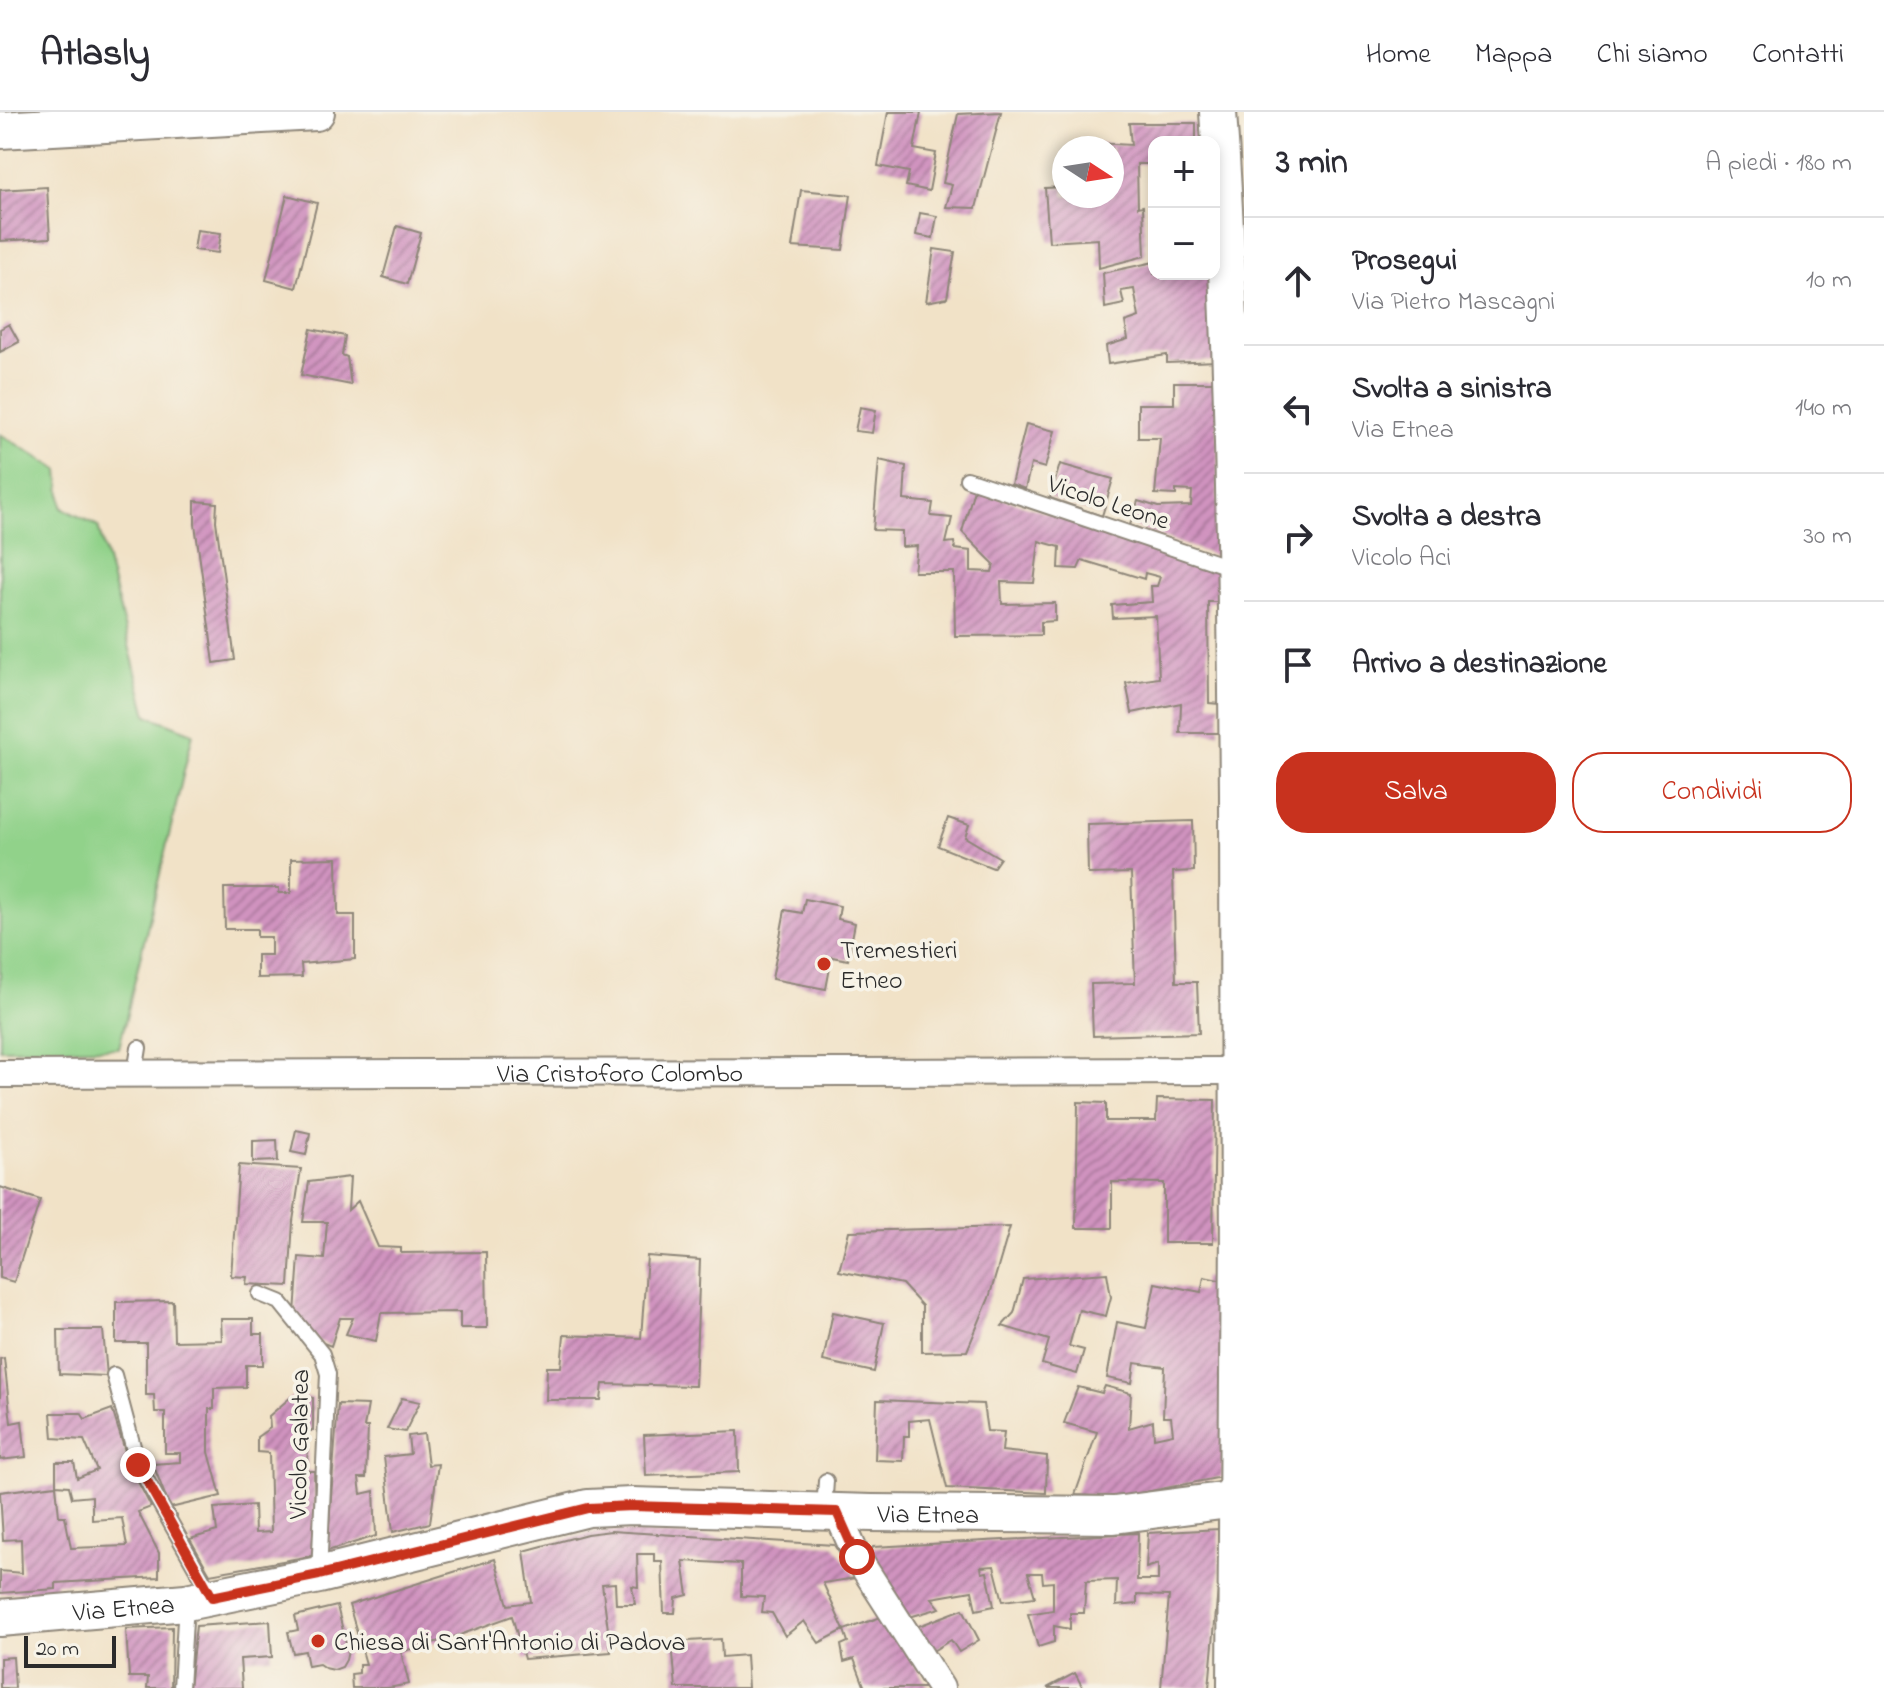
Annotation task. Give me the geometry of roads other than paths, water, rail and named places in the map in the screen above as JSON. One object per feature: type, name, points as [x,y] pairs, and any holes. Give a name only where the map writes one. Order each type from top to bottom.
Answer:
[{"type":"main road","points":[[0,130],[316,112]]},
{"type":"main road","points":[[1218,112],[1234,185],[1238,386],[1236,569],[1240,677],[1241,1499],[1236,1688]]},
{"type":"main road","name":"Via Etnea","points":[[0,1618],[199,1599],[319,1575],[588,1508],[829,1501],[1114,1515],[1241,1499]]},
{"type":"street","name":"Via Cristoforo Colombo","points":[[0,1074],[137,1061],[1240,1071]]},
{"type":"street","points":[[829,1501],[857,1557],[941,1688]]},
{"type":"lane","name":"Vicolo Leone","points":[[967,479],[1236,569]]},
{"type":"lane","name":"Vicolo Galatea","points":[[260,1294],[280,1302],[322,1354],[328,1374],[319,1575]]},
{"type":"lane","points":[[114,1375],[138,1465],[199,1599],[181,1688]]},
{"type":"place","name":"Tremestieri Etneo","points":[[824,964]]},
{"type":"place","name":"Chiesa di Sant'Antonio di Padova","points":[[318,1641]]}]
